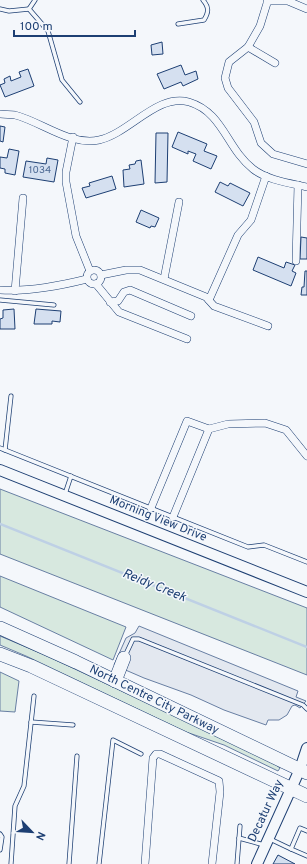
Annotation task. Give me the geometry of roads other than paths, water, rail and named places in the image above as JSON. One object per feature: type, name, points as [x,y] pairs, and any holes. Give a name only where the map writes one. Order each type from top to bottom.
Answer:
[{"type":"highway","name":"North Centre City Parkway","points":[[0,628],[303,771]]},
{"type":"highway","name":"North Centre City Parkway","points":[[0,654],[31,666],[307,796]]},
{"type":"highway","points":[[115,681],[124,658]]},
{"type":"street","points":[[307,9],[288,1],[267,1],[260,26],[248,47],[229,62],[224,78],[228,88],[254,122],[261,143],[272,154],[307,164]]},
{"type":"street","points":[[248,47],[275,63]]},
{"type":"street","points":[[0,114],[14,115],[73,138],[82,140],[98,140],[120,132],[164,103],[177,100],[190,102],[207,111],[216,118],[245,162],[253,169],[266,176],[307,187]]},
{"type":"street","points":[[73,138],[66,172],[66,182],[76,236],[90,271],[87,279]]},
{"type":"street","points":[[209,300],[238,235],[251,220],[266,176]]},
{"type":"street","points":[[296,260],[298,185]]},
{"type":"street","points":[[15,291],[23,198]]},
{"type":"street","points":[[164,279],[178,202]]},
{"type":"street","points":[[90,271],[95,270],[101,275]]},
{"type":"street","points":[[101,275],[126,270],[140,270],[206,297],[214,306],[268,326]]},
{"type":"street","points":[[96,284],[100,280],[101,275]]},
{"type":"street","points":[[0,290],[15,291],[68,284],[87,279]]},
{"type":"street","points":[[87,279],[90,283],[96,284],[118,312],[186,339]]},
{"type":"street","points":[[110,302],[118,301],[124,292],[130,290],[191,316]]},
{"type":"street","points":[[151,508],[187,421],[209,428],[228,424],[264,423],[286,430],[307,456]]},
{"type":"street","points":[[173,517],[209,428]]},
{"type":"street","name":"Morning View Drive","points":[[0,470],[307,592]]},
{"type":"street","name":"Decatur Way","points":[[256,864],[291,788],[303,771],[307,748]]},
{"type":"street","points":[[145,864],[153,758],[156,754],[160,754],[219,782],[220,792],[212,864]]},
{"type":"lane","points":[[29,9],[35,0]]},
{"type":"lane","points":[[203,0],[208,6]]},
{"type":"lane","points":[[178,24],[204,20],[208,14],[210,0]]},
{"type":"lane","points":[[0,9],[9,11],[29,9]]},
{"type":"lane","points":[[29,9],[48,31],[62,80],[80,102]]},
{"type":"lane","points":[[0,300],[54,305]]},
{"type":"lane","points":[[5,450],[11,396]]},
{"type":"lane","points":[[0,448],[248,547],[264,545],[307,562]]},
{"type":"lane","points":[[65,496],[71,476]]},
{"type":"lane","points":[[124,658],[133,639],[139,639],[303,705],[307,709]]},
{"type":"lane","points":[[11,864],[15,806],[24,786],[34,696]]},
{"type":"lane","points":[[31,722],[73,725]]},
{"type":"lane","points":[[99,864],[113,740],[141,754]]},
{"type":"lane","points":[[69,864],[77,756]]},
{"type":"lane","points":[[237,864],[240,826]]},
{"type":"lane","points":[[291,849],[300,828],[307,831]]},
{"type":"lane","points":[[0,834],[2,837],[0,850]]},
{"type":"lane","points":[[239,838],[267,842],[291,849],[307,856]]},
{"type":"waterway","name":"Reidy Creek","points":[[0,524],[307,647]]}]
